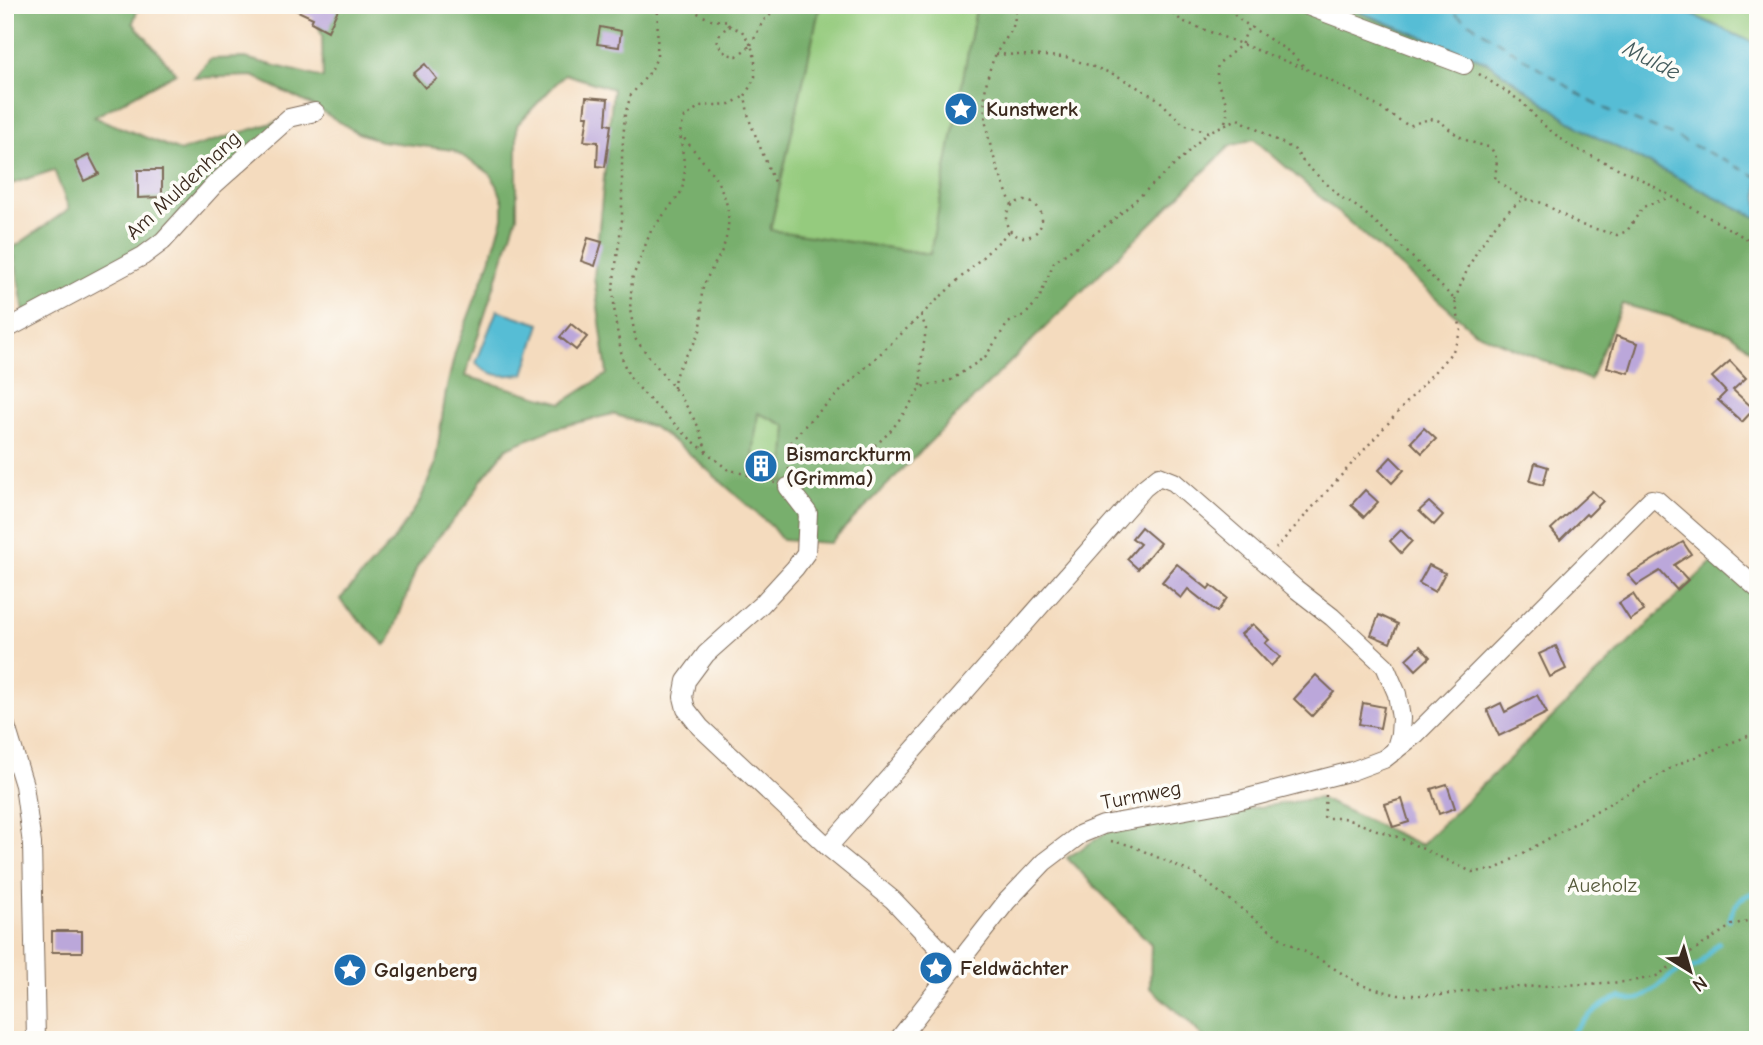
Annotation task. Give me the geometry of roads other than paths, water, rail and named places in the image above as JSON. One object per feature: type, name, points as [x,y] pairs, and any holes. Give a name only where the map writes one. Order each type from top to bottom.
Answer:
[{"type":"street","points":[[1305,5],[1464,65]]},
{"type":"street","name":"Am Muldenhang","points":[[5,330],[143,256],[163,241],[215,184],[289,118],[315,113]]},
{"type":"street","points":[[828,847],[1144,488],[1159,476],[1174,482],[1385,666],[1397,694],[1401,718],[1395,751]]},
{"type":"street","points":[[788,487],[808,513],[806,553],[762,604],[706,654],[686,681],[682,697],[686,709],[700,727],[828,847],[893,900],[956,966]]},
{"type":"street","name":"Turmweg","points":[[898,1040],[1007,901],[1044,862],[1082,834],[1112,822],[1237,801],[1384,759],[1416,734],[1651,499],[1657,500],[1758,589]]},
{"type":"street","points":[[5,723],[24,785],[32,844],[36,1040]]},
{"type":"water","name":"Mulde","points":[[1341,5],[1671,5],[1758,45],[1758,218],[1586,132],[1487,62]]},
{"type":"water","points":[[497,310],[540,324],[524,374],[498,375],[476,363]]},
{"type":"waterway","points":[[1729,920],[1740,900],[1753,893],[1758,896]]},
{"type":"waterway","points":[[1564,1040],[1604,1004],[1620,997],[1636,1000],[1649,994],[1674,974],[1700,964],[1719,943]]},
{"type":"place","name":"Kunstwerk","points":[[961,109]]},
{"type":"place","name":"Bismarckturm (Grimma)","points":[[761,466]]},
{"type":"place","name":"Feldwächter","points":[[936,968]]},
{"type":"place","name":"Galgenberg","points":[[350,970]]},
{"type":"park label","name":"Aueholz","points":[[1602,885]]}]
